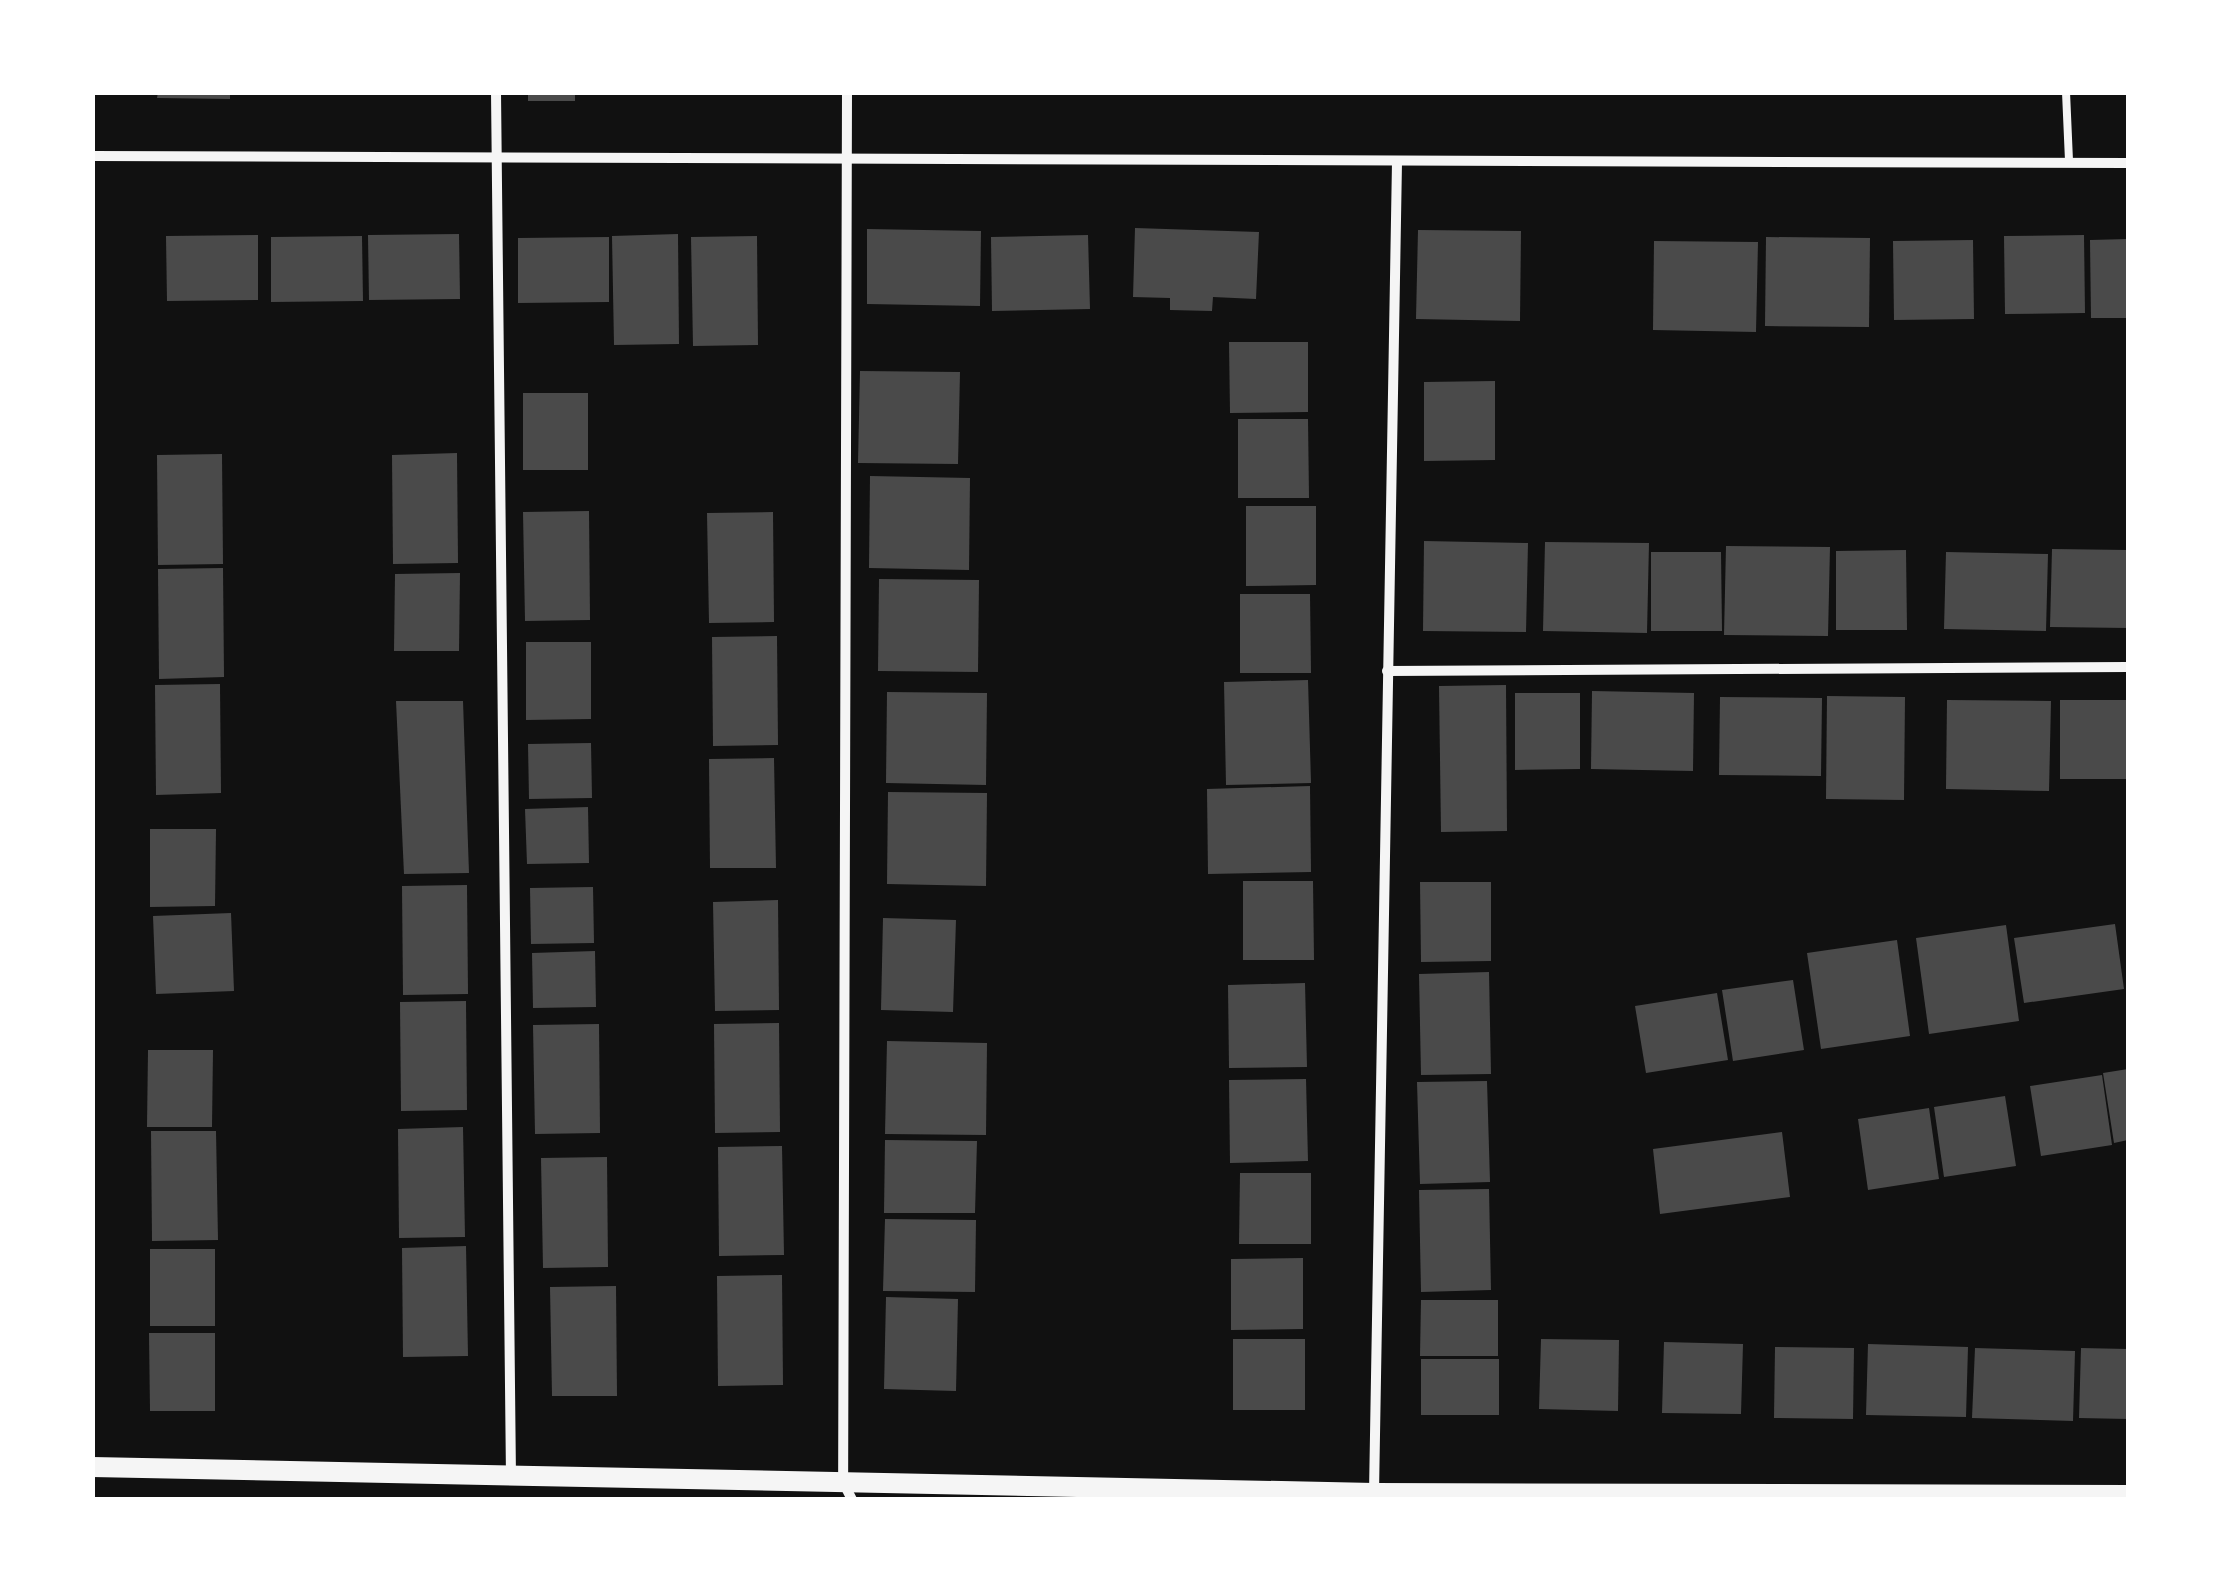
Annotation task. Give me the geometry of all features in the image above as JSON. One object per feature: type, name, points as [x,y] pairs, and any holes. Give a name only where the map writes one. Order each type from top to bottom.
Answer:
[{"type":"main road","points":[[92,1467],[511,1474],[848,1491],[2128,1494]]},
{"type":"street","points":[[496,92],[511,1474]]},
{"type":"street","points":[[847,92],[848,1491]]},
{"type":"street","points":[[92,156],[847,162],[2128,163]]},
{"type":"street","points":[[1374,1493],[1397,163]]},
{"type":"street","points":[[1387,671],[2128,667]]},
{"type":"lane","points":[[2066,92],[2069,162]]},
{"type":"building","points":[[158,92],[230,92],[230,99],[157,98]]},
{"type":"building","points":[[528,92],[575,92],[575,101],[528,101]]},
{"type":"building","points":[[1135,228],[1259,232],[1256,299],[1213,297],[1212,311],[1170,310],[1170,298],[1133,297]]},
{"type":"building","points":[[867,229],[981,231],[980,306],[867,304]]},
{"type":"building","points":[[1418,230],[1521,231],[1520,321],[1416,319]]},
{"type":"building","points":[[459,234],[460,299],[369,300],[368,235]]},
{"type":"building","points":[[678,234],[679,344],[614,345],[612,236]]},
{"type":"building","points":[[258,235],[258,300],[167,301],[166,236]]},
{"type":"building","points":[[1088,235],[1090,309],[992,311],[991,237]]},
{"type":"building","points":[[2084,235],[2085,313],[2005,314],[2004,236]]},
{"type":"building","points":[[362,236],[363,301],[271,302],[271,237]]},
{"type":"building","points":[[757,236],[758,345],[693,346],[691,237]]},
{"type":"building","points":[[609,237],[609,302],[518,303],[518,238]]},
{"type":"building","points":[[1766,237],[1870,238],[1869,327],[1765,326]]},
{"type":"building","points":[[2128,239],[2128,318],[2091,318],[2090,240]]},
{"type":"building","points":[[1973,240],[1974,319],[1894,320],[1893,241]]},
{"type":"building","points":[[1654,241],[1758,242],[1756,332],[1653,330]]},
{"type":"building","points":[[1229,342],[1308,342],[1308,412],[1230,413]]},
{"type":"building","points":[[860,371],[960,372],[958,464],[858,463]]},
{"type":"building","points":[[1495,381],[1495,460],[1424,461],[1424,382]]},
{"type":"building","points":[[523,393],[588,393],[588,470],[523,470]]},
{"type":"building","points":[[1238,419],[1308,419],[1309,498],[1238,498]]},
{"type":"building","points":[[457,453],[458,563],[393,564],[392,455]]},
{"type":"building","points":[[222,454],[223,564],[158,565],[157,455]]},
{"type":"building","points":[[870,476],[970,478],[969,570],[869,568]]},
{"type":"building","points":[[1246,506],[1316,506],[1316,585],[1246,586]]},
{"type":"building","points":[[589,511],[590,620],[525,621],[523,512]]},
{"type":"building","points":[[773,512],[774,622],[709,623],[707,513]]},
{"type":"building","points":[[1424,541],[1528,543],[1526,632],[1423,631]]},
{"type":"building","points":[[1545,542],[1649,543],[1647,633],[1543,631]]},
{"type":"building","points":[[1726,546],[1830,547],[1828,636],[1724,635]]},
{"type":"building","points":[[2052,549],[2128,550],[2128,628],[2050,627]]},
{"type":"building","points":[[1906,550],[1907,630],[1836,630],[1836,551]]},
{"type":"building","points":[[1651,552],[1721,552],[1722,631],[1651,631]]},
{"type":"building","points":[[1946,552],[2048,554],[2046,631],[1944,629]]},
{"type":"building","points":[[223,568],[224,677],[159,679],[158,569]]},
{"type":"building","points":[[460,573],[459,651],[394,651],[395,574]]},
{"type":"building","points":[[879,579],[979,580],[978,672],[878,671]]},
{"type":"building","points":[[1240,594],[1310,594],[1311,673],[1240,673]]},
{"type":"building","points":[[777,636],[778,745],[713,746],[712,637]]},
{"type":"building","points":[[526,642],[591,642],[591,719],[526,720]]},
{"type":"building","points":[[1308,680],[1311,783],[1226,785],[1224,682]]},
{"type":"building","points":[[220,684],[221,793],[156,795],[155,685]]},
{"type":"building","points":[[1506,685],[1507,831],[1441,832],[1439,686]]},
{"type":"building","points":[[1592,691],[1694,693],[1693,771],[1591,769]]},
{"type":"building","points":[[887,692],[987,693],[986,785],[886,783]]},
{"type":"building","points":[[1515,693],[1580,693],[1580,769],[1515,770]]},
{"type":"building","points":[[1827,696],[1905,697],[1904,800],[1826,799]]},
{"type":"building","points":[[1720,697],[1822,698],[1821,776],[1719,775]]},
{"type":"building","points":[[1947,700],[2051,701],[2049,791],[1946,789]]},
{"type":"building","points":[[2060,700],[2128,700],[2128,779],[2060,779]]},
{"type":"building","points":[[396,701],[463,701],[469,873],[404,874]]},
{"type":"building","points":[[591,743],[592,798],[529,799],[528,744]]},
{"type":"building","points":[[774,758],[776,868],[710,868],[709,759]]},
{"type":"building","points":[[1310,786],[1311,872],[1208,874],[1207,789]]},
{"type":"building","points":[[888,792],[987,793],[986,886],[887,884]]},
{"type":"building","points":[[588,807],[589,863],[527,864],[525,809]]},
{"type":"building","points":[[150,829],[216,829],[215,906],[150,907]]},
{"type":"building","points":[[1243,881],[1313,881],[1314,960],[1243,960]]},
{"type":"building","points":[[1420,882],[1491,882],[1491,961],[1421,962]]},
{"type":"building","points":[[467,885],[468,994],[403,995],[402,886]]},
{"type":"building","points":[[593,887],[594,943],[531,944],[530,888]]},
{"type":"building","points":[[778,900],[779,1010],[715,1011],[713,902]]},
{"type":"building","points":[[231,913],[234,991],[156,994],[153,916]]},
{"type":"building","points":[[883,918],[956,920],[953,1012],[881,1010]]},
{"type":"building","points":[[2115,924],[2124,989],[2024,1003],[2014,938]]},
{"type":"building","points":[[2006,925],[2019,1021],[1929,1034],[1916,938]]},
{"type":"building","points":[[1897,940],[1910,1036],[1821,1049],[1807,953]]},
{"type":"building","points":[[595,951],[596,1007],[533,1008],[532,953]]},
{"type":"building","points":[[1489,972],[1491,1074],[1421,1075],[1419,974]]},
{"type":"building","points":[[1793,980],[1804,1050],[1733,1061],[1722,990]]},
{"type":"building","points":[[1305,983],[1307,1067],[1229,1068],[1228,985]]},
{"type":"building","points":[[1717,993],[1728,1060],[1646,1073],[1635,1006]]},
{"type":"building","points":[[466,1001],[467,1110],[401,1111],[400,1002]]},
{"type":"building","points":[[779,1023],[780,1132],[715,1133],[714,1024]]},
{"type":"building","points":[[599,1024],[600,1133],[535,1134],[533,1025]]},
{"type":"building","points":[[887,1041],[987,1043],[986,1135],[885,1134]]},
{"type":"building","points":[[148,1050],[213,1050],[212,1127],[147,1127]]},
{"type":"building","points":[[2128,1069],[2128,1140],[2114,1143],[2103,1073]]},
{"type":"building","points":[[2102,1075],[2112,1145],[2041,1156],[2030,1086]]},
{"type":"building","points":[[1306,1079],[1308,1161],[1230,1163],[1229,1080]]},
{"type":"building","points":[[1487,1081],[1490,1182],[1420,1184],[1417,1082]]},
{"type":"building","points":[[2005,1096],[2016,1166],[1944,1177],[1934,1107]]},
{"type":"building","points":[[1929,1108],[1939,1179],[1868,1190],[1858,1119]]},
{"type":"building","points":[[463,1127],[465,1237],[399,1238],[398,1129]]},
{"type":"building","points":[[151,1131],[216,1131],[218,1240],[152,1241]]},
{"type":"building","points":[[1782,1132],[1790,1197],[1660,1214],[1653,1149]]},
{"type":"building","points":[[885,1140],[977,1141],[975,1213],[884,1213]]},
{"type":"building","points":[[782,1146],[784,1255],[719,1256],[718,1147]]},
{"type":"building","points":[[607,1157],[608,1267],[543,1268],[541,1158]]},
{"type":"building","points":[[1240,1173],[1311,1173],[1311,1244],[1239,1244]]},
{"type":"building","points":[[1489,1189],[1491,1290],[1421,1292],[1419,1190]]},
{"type":"building","points":[[885,1219],[976,1220],[975,1292],[883,1291]]},
{"type":"building","points":[[466,1246],[468,1356],[403,1357],[402,1248]]},
{"type":"building","points":[[150,1249],[215,1249],[215,1326],[150,1326]]},
{"type":"building","points":[[1303,1258],[1303,1329],[1231,1330],[1231,1259]]},
{"type":"building","points":[[782,1275],[783,1385],[718,1386],[717,1276]]},
{"type":"building","points":[[616,1286],[617,1396],[552,1396],[550,1287]]},
{"type":"building","points":[[886,1297],[958,1299],[956,1391],[884,1389]]},
{"type":"building","points":[[1421,1300],[1498,1300],[1498,1356],[1420,1356]]},
{"type":"building","points":[[149,1333],[215,1333],[215,1411],[150,1411]]},
{"type":"building","points":[[1233,1339],[1305,1339],[1305,1410],[1233,1410]]},
{"type":"building","points":[[1541,1339],[1619,1340],[1618,1411],[1539,1409]]},
{"type":"building","points":[[1664,1342],[1743,1344],[1741,1414],[1662,1413]]},
{"type":"building","points":[[1868,1344],[1968,1347],[1966,1417],[1866,1415]]},
{"type":"building","points":[[1775,1347],[1854,1348],[1853,1419],[1774,1418]]},
{"type":"building","points":[[1975,1348],[2075,1351],[2073,1421],[1972,1418]]},
{"type":"building","points":[[2081,1348],[2128,1349],[2128,1419],[2079,1418]]},
{"type":"building","points":[[1421,1359],[1499,1359],[1499,1415],[1421,1415]]}]
